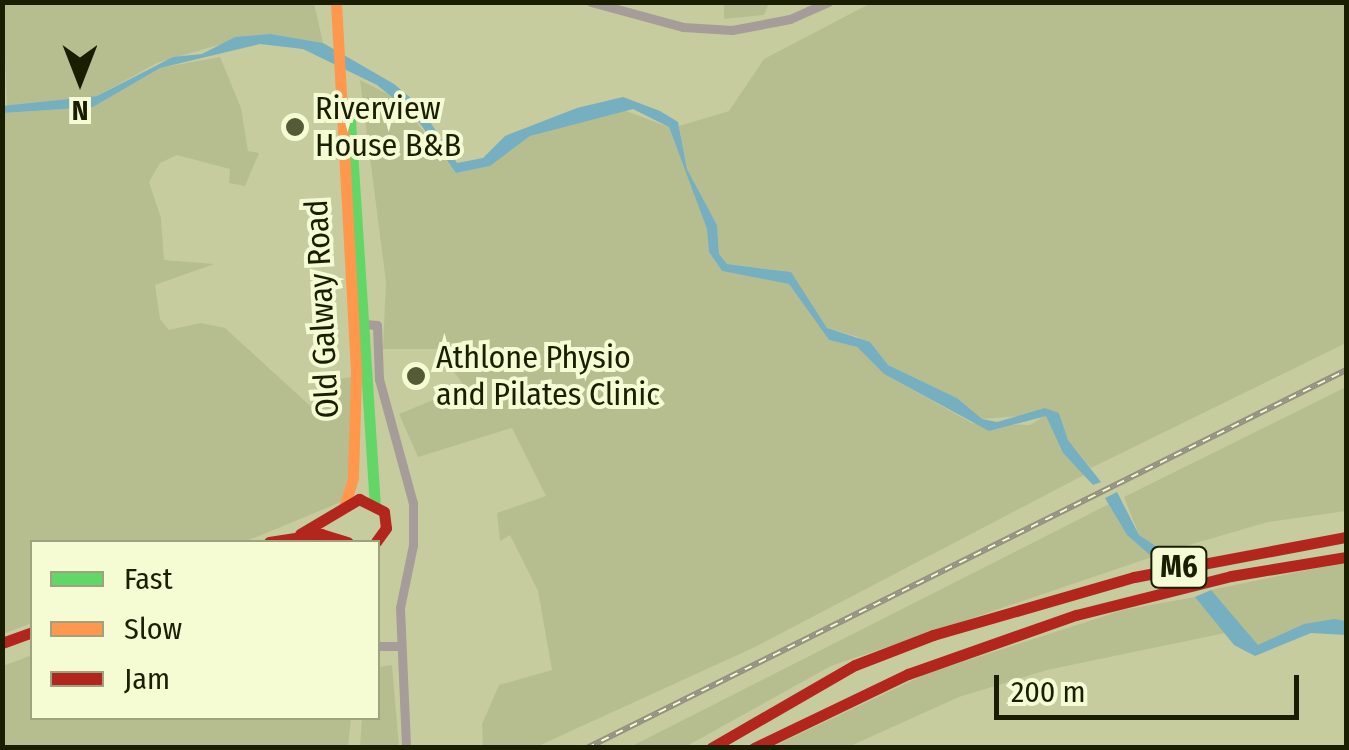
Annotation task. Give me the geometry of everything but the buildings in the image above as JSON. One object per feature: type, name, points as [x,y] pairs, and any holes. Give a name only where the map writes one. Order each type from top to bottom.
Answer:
[{"type":"main road","name":"Old Galway Road","points":[[336,2],[343,108],[338,120],[356,374],[353,478],[342,509],[346,540]]},
{"type":"main road","name":"Old Galway Road","points":[[343,108],[350,120],[365,324],[368,480],[374,503],[386,520],[378,540]]},
{"type":"main road","points":[[277,540],[300,534],[359,499],[374,503]]},
{"type":"main road","points":[[300,534],[339,540]]},
{"type":"main road","name":"M6","points":[[711,748],[855,666],[933,635],[1134,577],[1346,537]]},
{"type":"main road","name":"M6","points":[[754,748],[908,674],[1076,615],[1232,576],[1346,557]]},
{"type":"main road","points":[[2,644],[30,633]]},
{"type":"street","points":[[591,2],[683,26],[732,30],[790,20],[828,2]]},
{"type":"street","points":[[365,324],[376,325],[379,379],[413,503],[400,646],[406,748]]},
{"type":"street","points":[[380,646],[400,646]]},
{"type":"green space","points":[[724,2],[769,3],[764,15],[724,19]]},
{"type":"green space","points":[[3,3],[314,3],[323,43],[271,34],[157,63],[97,96],[7,106]]},
{"type":"green space","points":[[871,3],[1346,3],[1346,343],[1091,468],[1068,440],[1059,413],[981,419],[957,398],[888,365],[858,337],[827,328],[784,271],[727,264],[719,254],[717,225],[687,169],[679,126],[729,111],[764,59]]},
{"type":"green space","points":[[220,57],[241,108],[248,151],[259,153],[245,186],[229,183],[230,169],[177,155],[160,163],[149,182],[161,218],[164,260],[214,264],[155,285],[160,319],[169,330],[201,323],[225,328],[319,414],[340,379],[352,377],[351,466],[341,502],[249,540],[30,540],[30,624],[3,634],[3,113],[93,107],[159,68]]},
{"type":"green space","points":[[360,80],[398,99],[456,173],[490,166],[530,136],[618,108],[669,127],[708,229],[709,252],[722,271],[789,284],[829,340],[857,347],[884,374],[972,423],[1030,425],[1046,415],[1063,453],[1084,475],[755,647],[536,747],[483,747],[482,724],[499,685],[552,670],[538,591],[510,535],[500,541],[497,513],[546,496],[512,428],[418,457],[399,414],[465,387],[437,349],[383,349],[386,282]]},
{"type":"green space","points":[[1346,387],[1346,511],[1268,522],[1165,552],[1139,535],[1124,497]]},
{"type":"green space","points":[[1109,504],[1127,535],[1152,557],[831,666],[685,747],[628,748]]},
{"type":"green space","points":[[1346,562],[1346,621],[1304,624],[1269,644],[1258,645],[1238,629],[1211,590]]},
{"type":"green space","points":[[1195,597],[1225,633],[1047,670],[959,697],[848,747],[770,748],[926,674],[1123,610]]},
{"type":"green space","points":[[30,656],[30,720],[351,720],[348,747],[3,747],[3,666]]},
{"type":"green space","points":[[392,665],[399,747],[360,747],[362,720],[380,720],[380,667]]},
{"type":"water","points":[[271,34],[323,43],[394,84],[419,105],[457,163],[483,158],[505,136],[577,108],[623,97],[660,111],[678,122],[687,169],[717,225],[719,254],[727,264],[791,272],[827,328],[870,342],[888,365],[957,398],[982,419],[997,422],[1045,408],[1059,413],[1068,440],[1101,482],[1093,485],[1063,453],[1046,416],[989,431],[884,374],[857,347],[829,340],[789,284],[722,271],[709,252],[707,229],[669,127],[633,109],[530,136],[490,166],[456,173],[413,114],[377,85],[303,49],[260,44],[160,68],[93,107],[3,113],[2,106],[97,96],[173,57],[202,54],[235,37]]},
{"type":"water","points":[[1117,492],[1139,535],[1165,552],[1152,557],[1127,535],[1105,498]]},
{"type":"water","points":[[1211,590],[1258,645],[1304,624],[1334,619],[1346,621],[1346,635],[1311,633],[1255,656],[1234,645],[1195,597]]},
{"type":"railway","points":[[587,748],[1346,370]]},
{"type":"traffic: fast","points":[[343,108],[350,120],[375,503]]},
{"type":"traffic: slow","points":[[336,2],[356,374],[353,478],[344,507]]},
{"type":"traffic: jam","points":[[300,534],[359,499],[384,512],[386,528],[377,540]]},
{"type":"traffic: jam","points":[[282,540],[321,534],[341,540]]},
{"type":"traffic: jam","points":[[711,748],[855,665],[933,635],[1134,577],[1346,537]]},
{"type":"traffic: jam","points":[[754,748],[908,674],[1076,615],[1231,576],[1346,557]]},
{"type":"traffic: jam","points":[[2,643],[30,633]]},
{"type":"place","name":"Riverview House B&B","points":[[295,127]]},
{"type":"place","name":"Athlone Physio and Pilates Clinic","points":[[416,376]]}]
